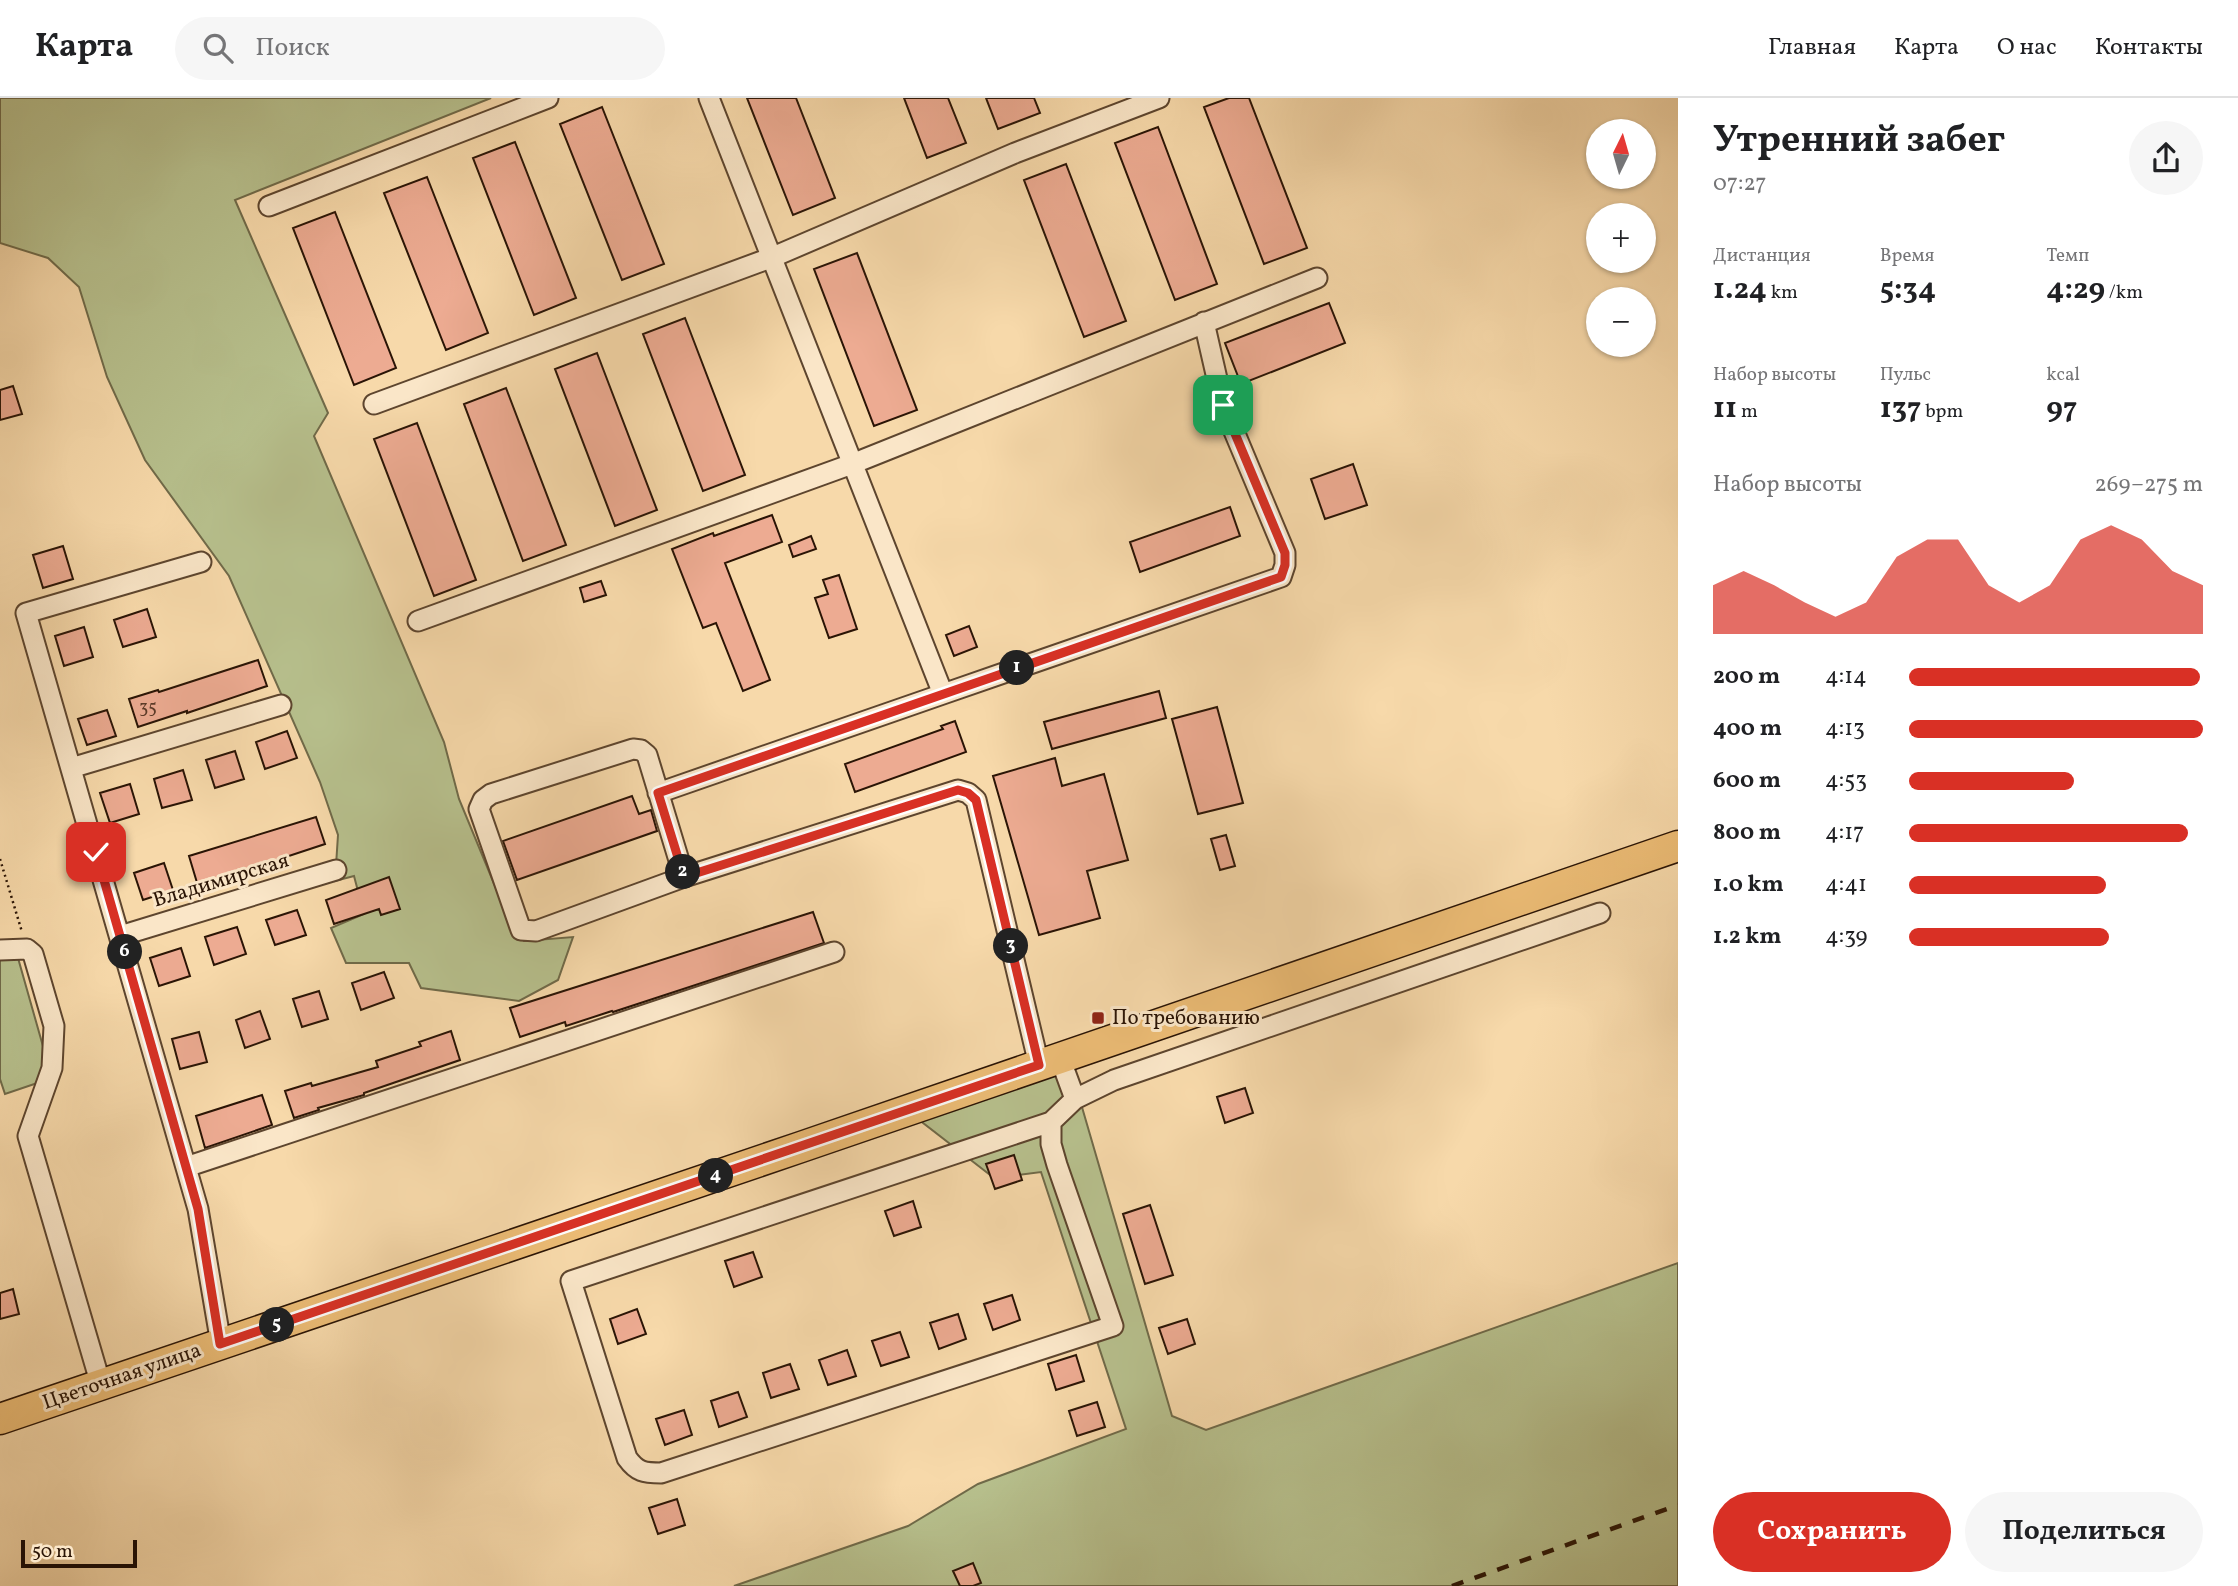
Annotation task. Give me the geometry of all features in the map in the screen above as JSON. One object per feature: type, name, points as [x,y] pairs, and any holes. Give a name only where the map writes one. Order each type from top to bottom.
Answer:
[{"type":"main road","name":"Цветочная улица","points":[[0,1419],[1678,846]]},
{"type":"street","points":[[269,206],[548,98]]},
{"type":"street","points":[[709,98],[943,694]]},
{"type":"street","points":[[374,404],[773,257],[1015,153],[1159,98]]},
{"type":"street","points":[[418,621],[852,464],[1317,278]]},
{"type":"street","points":[[658,793],[1281,577],[1285,553],[1223,405],[1203,322]]},
{"type":"street","points":[[201,562],[26,613],[198,1209],[220,1344]]},
{"type":"street","points":[[71,768],[281,705]]},
{"type":"street","points":[[684,877],[647,755],[641,750],[633,748],[491,794],[483,800],[479,809],[521,930],[536,931],[684,877],[958,790],[968,793],[976,800],[1049,1061],[1075,1099]]},
{"type":"street","name":"Владимирская","points":[[120,936],[336,870]]},
{"type":"street","points":[[1051,1122],[1051,1143],[1056,1166],[1113,1326],[661,1473],[646,1473],[634,1468],[628,1458],[571,1281],[1051,1122],[1075,1099],[1114,1080],[1600,913]]},
{"type":"street","points":[[0,950],[27,949],[33,954],[54,1026],[51,1068],[28,1136],[101,1385]]},
{"type":"street","points":[[186,1167],[834,952]]},
{"type":"path","points":[[0,859],[27,949]]},
{"type":"green space","points":[[0,98],[491,98],[235,200],[328,413],[314,436],[444,742],[459,799],[509,920],[524,941],[573,937],[558,980],[519,1001],[421,988],[409,963],[346,963],[331,928],[364,914],[354,876],[335,881],[338,835],[320,782],[229,576],[145,460],[107,377],[79,287],[48,258],[0,243]]},
{"type":"green space","points":[[0,949],[18,958],[52,1078],[5,1094],[0,1079]]},
{"type":"green space","points":[[1070,1066],[1172,1416],[1206,1430],[1678,1263],[1678,1586],[734,1586],[908,1526],[978,1484],[1126,1429],[1041,1172],[994,1178],[918,1119]]},
{"type":"building","points":[[747,98],[796,98],[835,198],[793,215]]},
{"type":"building","points":[[904,98],[948,98],[966,143],[927,158]]},
{"type":"building","points":[[986,98],[1034,98],[1040,113],[998,129]]},
{"type":"building","points":[[1229,98],[1249,98],[1307,248],[1264,264],[1204,107]]},
{"type":"building","points":[[602,107],[664,264],[622,280],[560,124]]},
{"type":"building","points":[[1158,127],[1217,284],[1175,300],[1115,143]]},
{"type":"building","points":[[515,142],[576,298],[534,315],[473,158]]},
{"type":"building","points":[[1066,164],[1126,321],[1084,337],[1024,180]]},
{"type":"building","points":[[427,177],[488,333],[446,350],[384,193]]},
{"type":"building","points":[[335,212],[396,368],[354,385],[293,228]]},
{"type":"building","points":[[857,253],[917,410],[874,426],[814,269]]},
{"type":"building","points":[[1329,303],[1345,343],[1241,384],[1225,343]]},
{"type":"building","points":[[685,318],[745,475],[703,491],[643,334]]},
{"type":"building","points":[[597,353],[657,510],[615,526],[555,369]]},
{"type":"building","points":[[13,386],[22,414],[0,420],[0,390]]},
{"type":"building","points":[[506,388],[566,545],[523,561],[464,404]]},
{"type":"building","points":[[417,423],[476,580],[434,596],[374,439]]},
{"type":"building","points":[[1353,464],[1367,505],[1325,519],[1311,479]]},
{"type":"building","points":[[1230,507],[1240,536],[1140,572],[1130,542]]},
{"type":"building","points":[[772,515],[782,542],[725,563],[770,680],[743,691],[716,623],[703,628],[672,549]]},
{"type":"building","points":[[811,536],[816,549],[793,557],[789,545]]},
{"type":"building","points":[[63,546],[73,579],[43,588],[33,555]]},
{"type":"building","points":[[839,575],[857,629],[829,638],[815,598],[828,594],[823,580]]},
{"type":"building","points":[[601,581],[606,595],[584,602],[580,588]]},
{"type":"building","points":[[147,609],[156,637],[123,647],[114,620]]},
{"type":"building","points":[[969,626],[977,647],[954,656],[946,635]]},
{"type":"building","points":[[84,627],[93,657],[64,666],[55,636]]},
{"type":"building","points":[[258,660],[267,686],[138,727],[129,699]]},
{"type":"building","points":[[1159,691],[1166,718],[1052,749],[1044,722]]},
{"type":"building","points":[[1217,707],[1243,803],[1198,814],[1172,719]]},
{"type":"building","points":[[107,710],[116,736],[87,745],[78,719]]},
{"type":"building","points":[[955,721],[966,752],[855,792],[845,764],[943,729],[941,726]]},
{"type":"building","points":[[287,731],[297,758],[265,769],[256,742]]},
{"type":"building","points":[[235,751],[244,779],[215,788],[206,760]]},
{"type":"building","points":[[1055,758],[1062,786],[1104,774],[1128,860],[1087,871],[1100,918],[1039,935],[993,776]]},
{"type":"building","points":[[183,770],[192,800],[162,808],[154,779]]},
{"type":"building","points":[[130,784],[139,814],[110,823],[100,793]]},
{"type":"building","points":[[632,796],[639,814],[651,810],[657,831],[517,880],[503,841]]},
{"type":"building","points":[[316,817],[325,844],[198,886],[189,856]]},
{"type":"building","points":[[1226,835],[1235,866],[1220,870],[1211,839]]},
{"type":"building","points":[[164,863],[173,890],[143,900],[134,873]]},
{"type":"building","points":[[389,877],[400,909],[381,915],[379,909],[334,924],[326,900]]},
{"type":"building","points":[[297,910],[306,935],[275,945],[266,920]]},
{"type":"building","points":[[813,912],[824,943],[613,1012],[566,1026],[565,1022],[520,1037],[510,1008]]},
{"type":"building","points":[[237,927],[246,954],[214,965],[205,937]]},
{"type":"building","points":[[181,948],[190,976],[159,986],[150,958]]},
{"type":"building","points":[[384,972],[394,998],[361,1010],[352,983]]},
{"type":"building","points":[[319,991],[328,1019],[302,1027],[293,999]]},
{"type":"building","points":[[260,1011],[270,1039],[245,1048],[236,1020]]},
{"type":"building","points":[[451,1031],[460,1060],[294,1118],[285,1091],[378,1067],[376,1061],[421,1046],[419,1042]]},
{"type":"building","points":[[199,1032],[207,1062],[180,1069],[172,1039]]},
{"type":"building","points":[[1245,1088],[1253,1113],[1225,1123],[1217,1097]]},
{"type":"building","points":[[262,1095],[272,1125],[205,1148],[196,1116]]},
{"type":"building","points":[[1014,1155],[1022,1180],[995,1189],[986,1164]]},
{"type":"building","points":[[913,1201],[921,1227],[894,1236],[885,1211]]},
{"type":"building","points":[[1150,1205],[1173,1275],[1145,1284],[1123,1214]]},
{"type":"building","points":[[753,1252],[762,1277],[734,1287],[725,1261]]},
{"type":"building","points":[[13,1289],[19,1314],[0,1319],[0,1293]]},
{"type":"building","points":[[1012,1295],[1020,1320],[993,1330],[984,1304]]},
{"type":"building","points":[[637,1309],[646,1334],[618,1344],[610,1319]]},
{"type":"building","points":[[958,1314],[966,1339],[939,1349],[930,1323]]},
{"type":"building","points":[[1187,1319],[1195,1344],[1168,1354],[1159,1328]]},
{"type":"building","points":[[900,1332],[909,1357],[881,1366],[872,1341]]},
{"type":"building","points":[[847,1350],[856,1376],[828,1385],[819,1360]]},
{"type":"building","points":[[1076,1355],[1084,1381],[1056,1390],[1048,1364]]},
{"type":"building","points":[[790,1364],[799,1389],[771,1398],[763,1373]]},
{"type":"building","points":[[738,1392],[747,1417],[719,1427],[711,1401]]},
{"type":"building","points":[[1097,1402],[1105,1427],[1077,1436],[1069,1411]]},
{"type":"building","points":[[684,1410],[692,1435],[665,1445],[656,1419]]},
{"type":"building","points":[[677,1499],[685,1525],[658,1534],[649,1508]]},
{"type":"building","points":[[973,1563],[981,1583],[960,1586],[953,1571]]},
{"type":"railway","points":[[1452,1586],[1678,1505]]},
{"type":"place","name":"По требованию","points":[[1098,1018]]},
{"type":"route","points":[[96,852],[198,1209],[220,1344],[1039,1065],[976,800],[968,793],[958,790],[684,877],[658,793],[1281,577],[1285,553],[1223,405]]}]
